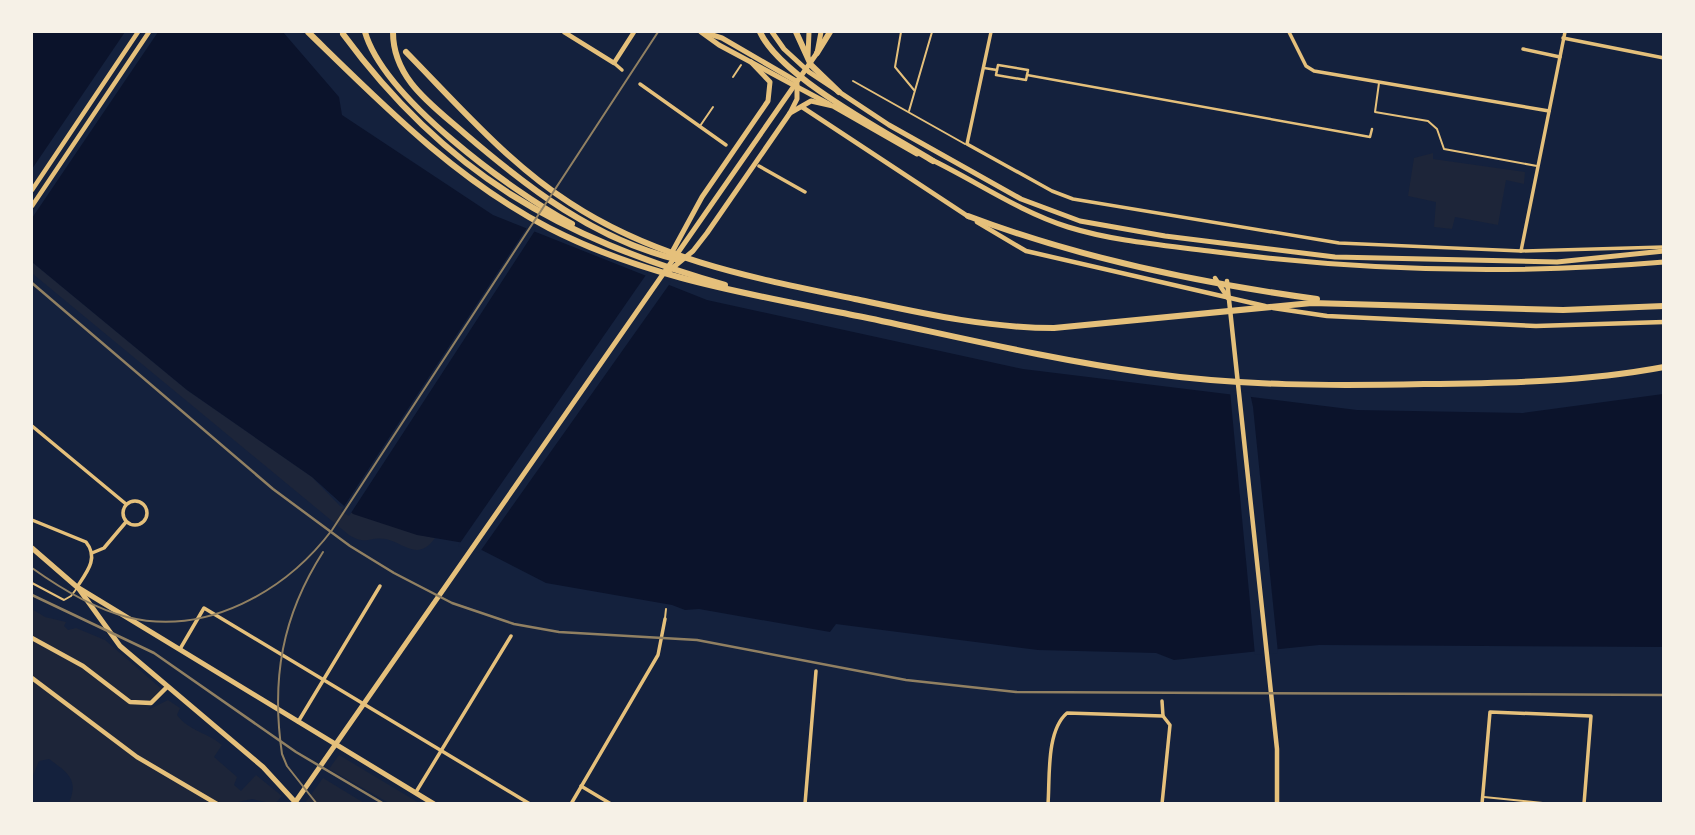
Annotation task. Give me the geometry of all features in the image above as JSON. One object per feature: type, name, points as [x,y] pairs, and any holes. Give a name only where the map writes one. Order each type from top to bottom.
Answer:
[{"type":"highway","points":[[308,32],[436,153],[525,214],[584,245],[647,269],[765,297],[1080,362],[1213,381],[1314,386],[1509,383],[1576,379],[1664,367]]},
{"type":"highway","points":[[365,32],[373,52],[389,77],[438,124],[518,190],[607,244]]},
{"type":"highway","points":[[393,32],[397,61],[412,86],[527,188],[621,240],[661,256],[856,300],[968,322],[1034,328],[1094,326],[1252,306],[1339,303],[1576,310],[1664,306]]},
{"type":"highway","points":[[760,32],[771,49],[933,161]]},
{"type":"highway","points":[[796,32],[816,79],[839,92]]},
{"type":"highway","points":[[817,53],[831,32]]},
{"type":"highway","points":[[343,34],[388,92],[457,157],[532,208],[607,244],[670,269],[765,297]]},
{"type":"highway","points":[[406,52],[506,152],[568,202],[639,241],[714,269]]},
{"type":"highway","points":[[968,216],[1038,242],[1241,288],[1339,303]]},
{"type":"main road","points":[[32,190],[138,32]]},
{"type":"main road","points":[[32,206],[149,32]]},
{"type":"main road","points":[[564,32],[614,63],[634,32]]},
{"type":"main road","points":[[702,32],[867,128],[1010,202],[1067,227],[1160,244],[1286,262],[1425,270],[1544,271],[1664,262]]},
{"type":"main road","points":[[662,276],[694,251],[790,114],[797,99],[796,85],[787,73],[722,38],[702,32]]},
{"type":"main road","points":[[772,32],[791,57],[816,79]]},
{"type":"main road","points":[[808,64],[809,32]]},
{"type":"main road","points":[[78,587],[120,646],[263,767],[296,803],[796,85],[817,53],[821,32]]},
{"type":"main road","points":[[662,276],[690,216],[768,101],[770,82],[751,62]]},
{"type":"main road","points":[[839,92],[907,136],[1021,199],[1080,221],[1109,228],[1280,251],[1401,260],[1557,262],[1664,249]]},
{"type":"main road","points":[[790,114],[811,101],[833,106]]},
{"type":"main road","points":[[802,107],[1026,251],[1228,299],[1288,311],[1346,318],[1563,326],[1664,322]]},
{"type":"main road","points":[[1215,278],[1228,299]]},
{"type":"main road","points":[[1227,281],[1277,749],[1277,803]]},
{"type":"main road","points":[[32,548],[78,587],[434,803]]},
{"type":"main road","points":[[32,638],[83,666],[130,702],[151,703],[167,687]]},
{"type":"main road","points":[[32,678],[137,757],[217,803]]},
{"type":"street","points":[[991,32],[967,144],[1052,191],[1073,199],[1339,243],[1521,251],[1664,249]]},
{"type":"street","points":[[1289,32],[1308,68],[1549,111]]},
{"type":"street","points":[[1521,251],[1565,32]]},
{"type":"street","points":[[1563,38],[1664,58]]},
{"type":"street","points":[[1523,49],[1560,57]]},
{"type":"street","points":[[614,63],[622,70]]},
{"type":"street","points":[[998,65],[1028,70],[1027,75],[1026,80],[996,75],[998,65]]},
{"type":"street","points":[[984,68],[997,70]]},
{"type":"street","points":[[1027,75],[1370,137],[1372,129]]},
{"type":"street","points":[[640,84],[726,145]]},
{"type":"street","points":[[760,166],[805,192]]},
{"type":"street","points":[[32,426],[126,504],[140,502],[147,514],[137,525],[126,521]]},
{"type":"street","points":[[126,504],[123,511],[126,521]]},
{"type":"street","points":[[32,520],[86,542],[92,553],[91,563],[78,587]]},
{"type":"street","points":[[92,553],[104,548],[126,521]]},
{"type":"street","points":[[298,722],[380,586]]},
{"type":"street","points":[[179,650],[204,608],[530,803]]},
{"type":"street","points":[[571,803],[658,654],[665,619]]},
{"type":"street","points":[[416,792],[512,636]]},
{"type":"street","points":[[805,803],[816,671]]},
{"type":"street","points":[[1162,702],[1163,716],[1170,725],[1162,803]]},
{"type":"street","points":[[1482,803],[1490,712],[1591,716],[1584,803]]},
{"type":"street","points":[[1048,803],[1055,731],[1059,719],[1067,713],[1163,716]]},
{"type":"street","points":[[581,786],[611,803]]},
{"type":"lane","points":[[901,32],[895,67],[915,90]]},
{"type":"lane","points":[[909,112],[932,32]]},
{"type":"lane","points":[[733,77],[741,65]]},
{"type":"lane","points":[[853,81],[967,144]]},
{"type":"lane","points":[[1379,82],[1375,112],[1428,121],[1437,129],[1444,149],[1538,166]]},
{"type":"lane","points":[[700,127],[713,107]]},
{"type":"lane","points":[[32,583],[64,600],[78,587]]},
{"type":"lane","points":[[665,619],[666,609]]},
{"type":"lane","points":[[1483,797],[1552,803]]},
{"type":"shaded area","points":[[32,32],[283,32],[339,97],[342,115],[493,215],[707,300],[1023,369],[1357,410],[1523,413],[1663,394],[1663,647],[1319,645],[1174,660],[1156,653],[1038,650],[836,624],[830,632],[699,609],[685,610],[672,605],[546,583],[470,544],[417,535],[353,514],[312,477],[187,390],[32,262]]},
{"type":"shaded area","points":[[1433,153],[1433,159],[1525,172],[1524,184],[1506,180],[1498,225],[1455,217],[1452,229],[1434,227],[1436,202],[1408,196],[1414,158]]},
{"type":"shaded area","points":[[32,262],[187,390],[312,477],[340,506],[416,534],[435,538],[423,549],[417,550],[386,539],[364,540],[349,535],[33,274]]},
{"type":"shaded area","points":[[32,609],[45,617],[66,622],[64,626],[68,630],[76,628],[105,640],[164,691],[148,710],[168,700],[180,708],[177,715],[182,721],[222,745],[214,757],[237,777],[234,785],[241,791],[256,775],[282,796],[275,804],[252,799],[238,802],[240,804],[69,803],[73,788],[70,777],[49,759],[39,761],[32,778]]},
{"type":"shaded area","points":[[339,755],[419,803],[389,803],[329,769]]},
{"type":"shaded area","points":[[323,778],[364,803],[305,803]]},
{"type":"pier","points":[[125,32],[158,32],[32,218],[32,169]]},
{"type":"pier","points":[[528,226],[536,229],[349,516],[341,511]]},
{"type":"pier","points":[[648,272],[671,282],[479,553],[458,546]]},
{"type":"pier","points":[[1230,391],[1250,393],[1253,407],[1278,653],[1255,655]]},
{"type":"tram line","points":[[32,568],[89,603],[127,617],[157,622],[186,620],[242,604],[268,590],[292,572],[332,530],[658,32]]},
{"type":"tram line","points":[[317,804],[287,766],[282,754],[278,700],[279,674],[289,624],[309,576],[323,552]]},
{"type":"railway","points":[[32,283],[273,489],[350,546],[394,573],[452,603],[514,624],[559,632],[697,640],[906,680],[1016,692],[1664,695]]},
{"type":"railway","points":[[32,595],[154,653],[296,752],[384,804]]}]
